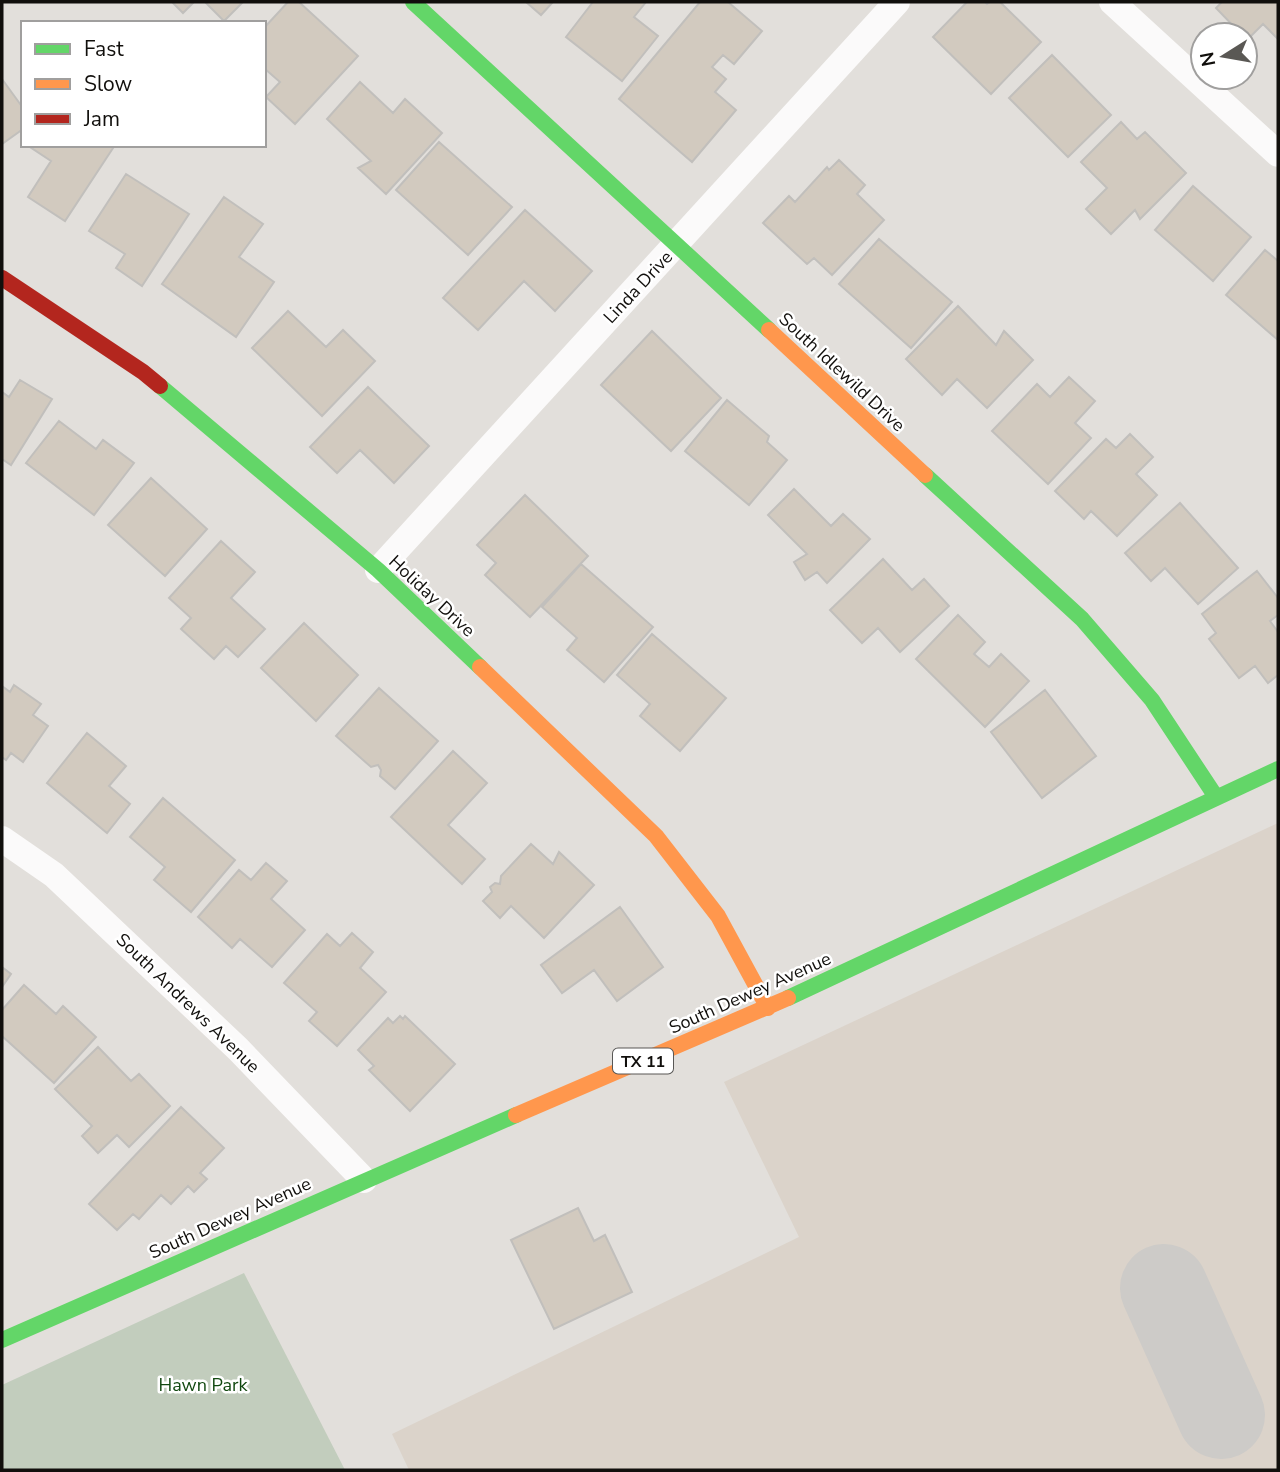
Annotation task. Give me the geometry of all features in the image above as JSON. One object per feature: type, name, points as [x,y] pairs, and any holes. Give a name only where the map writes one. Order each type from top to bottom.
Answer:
[{"type":"street","name":"South Idlewild Drive","points":[[412,2],[1082,620],[1152,700],[1216,797]]},
{"type":"street","name":"Linda Drive","points":[[378,570],[897,2]]},
{"type":"street","points":[[1112,2],[1278,154]]},
{"type":"street","name":"Holiday Drive","points":[[2,278],[143,372],[378,570],[656,836],[718,916],[768,1008]]},
{"type":"street","name":"South Dewey Avenue","points":[[2,1340],[364,1180],[768,1008],[1278,769]]},
{"type":"street","name":"South Andrews Avenue","points":[[2,839],[54,875],[237,1049],[364,1180]]},
{"type":"shaded area","points":[[1278,823],[1278,1470],[409,1470],[392,1434],[799,1237],[724,1082]]},
{"type":"green space","name":"Hawn Park","points":[[244,1273],[345,1470],[2,1470],[2,1385]]},
{"type":"building","points":[[172,2],[194,2],[183,13]]},
{"type":"building","points":[[205,2],[243,2],[224,21]]},
{"type":"building","points":[[288,2],[299,2],[358,56],[295,124],[266,97],[280,82],[266,70],[266,26]]},
{"type":"building","points":[[526,2],[553,2],[541,15]]},
{"type":"building","points":[[593,2],[646,2],[634,17],[658,36],[622,81],[566,37]]},
{"type":"building","points":[[700,2],[728,2],[762,31],[734,64],[723,55],[712,67],[726,79],[715,92],[736,110],[692,162],[619,99]]},
{"type":"building","points":[[967,2],[1000,2],[1041,42],[991,94],[933,37]]},
{"type":"building","points":[[1222,2],[1278,2],[1278,39],[1263,24],[1259,28],[1259,21],[1229,21],[1216,8]]},
{"type":"building","points":[[1052,55],[1111,115],[1068,157],[1009,98]]},
{"type":"building","points":[[2,79],[21,105],[21,130],[2,144]]},
{"type":"building","points":[[360,82],[393,113],[405,99],[442,133],[386,194],[358,168],[371,161],[327,119]]},
{"type":"building","points":[[1121,122],[1137,139],[1145,132],[1186,173],[1140,219],[1135,210],[1111,234],[1086,209],[1107,188],[1081,162]]},
{"type":"building","points":[[439,142],[512,207],[468,255],[396,190]]},
{"type":"building","points":[[30,147],[114,147],[65,221],[28,197],[51,161]]},
{"type":"building","points":[[839,160],[865,185],[857,194],[884,220],[832,275],[814,258],[807,264],[763,223],[789,196],[795,202],[827,167],[829,170]]},
{"type":"building","points":[[126,174],[189,214],[142,286],[116,268],[125,254],[89,231]]},
{"type":"building","points":[[1193,186],[1251,237],[1213,281],[1155,230]]},
{"type":"building","points":[[224,197],[263,224],[239,257],[274,282],[236,337],[162,284]]},
{"type":"building","points":[[525,210],[592,271],[555,311],[524,281],[478,330],[443,298]]},
{"type":"building","points":[[879,239],[952,302],[911,348],[839,284]]},
{"type":"building","points":[[1265,250],[1278,261],[1278,340],[1226,295]]},
{"type":"building","points":[[958,306],[996,345],[1004,331],[1033,360],[987,408],[957,379],[942,395],[906,359]]},
{"type":"building","points":[[288,311],[326,347],[343,330],[375,361],[322,416],[252,348]]},
{"type":"building","points":[[652,331],[721,398],[671,451],[601,385]]},
{"type":"building","points":[[1069,377],[1095,401],[1075,423],[1091,438],[1048,484],[992,431],[1037,384],[1050,397]]},
{"type":"building","points":[[20,380],[52,399],[11,465],[2,459],[2,392],[9,397]]},
{"type":"building","points":[[368,387],[429,446],[394,483],[360,450],[337,473],[310,447]]},
{"type":"building","points":[[727,400],[769,436],[767,442],[787,460],[749,505],[685,451]]},
{"type":"building","points":[[59,421],[96,449],[103,440],[134,463],[94,515],[26,463]]},
{"type":"building","points":[[1130,434],[1153,457],[1136,474],[1157,495],[1117,536],[1091,511],[1084,519],[1055,491],[1106,439],[1116,448]]},
{"type":"building","points":[[151,478],[207,529],[165,576],[108,525]]},
{"type":"building","points":[[794,489],[831,526],[843,514],[870,539],[827,583],[817,572],[805,580],[794,562],[807,554],[768,515]]},
{"type":"building","points":[[525,495],[588,556],[530,617],[485,575],[496,563],[477,545]]},
{"type":"building","points":[[1180,503],[1238,568],[1198,604],[1165,568],[1151,581],[1125,553]]},
{"type":"building","points":[[221,541],[255,572],[231,598],[265,629],[238,657],[226,646],[214,659],[181,629],[191,618],[169,598]]},
{"type":"building","points":[[883,559],[912,590],[924,579],[949,606],[900,652],[878,628],[862,643],[830,610]]},
{"type":"building","points":[[581,564],[653,627],[604,682],[567,650],[577,638],[542,607]]},
{"type":"building","points":[[1257,571],[1278,598],[1278,615],[1270,621],[1278,632],[1278,675],[1268,683],[1255,666],[1239,678],[1209,639],[1216,633],[1202,614]]},
{"type":"building","points":[[958,615],[985,642],[974,654],[989,667],[1001,654],[1029,681],[985,727],[916,659]]},
{"type":"building","points":[[304,623],[358,675],[316,721],[261,668]]},
{"type":"building","points":[[652,634],[726,698],[680,751],[640,716],[650,704],[617,675]]},
{"type":"building","points":[[14,685],[41,704],[33,715],[48,726],[23,762],[11,753],[6,760],[2,757],[2,686],[10,692]]},
{"type":"building","points":[[379,688],[438,741],[395,789],[380,776],[378,765],[371,767],[336,736]]},
{"type":"building","points":[[1045,690],[1096,756],[1042,798],[991,732]]},
{"type":"building","points":[[87,733],[126,766],[109,786],[130,804],[107,833],[47,783]]},
{"type":"building","points":[[453,751],[487,783],[448,825],[485,859],[462,884],[391,817]]},
{"type":"building","points":[[163,798],[235,860],[191,912],[154,880],[165,867],[130,837]]},
{"type":"building","points":[[531,844],[553,864],[559,852],[594,885],[544,938],[511,906],[500,918],[483,901],[492,892],[490,887],[495,883],[500,884],[501,876]]},
{"type":"building","points":[[266,863],[287,881],[271,899],[305,930],[272,967],[240,939],[232,948],[198,917],[239,870],[251,880]]},
{"type":"building","points":[[620,907],[663,967],[617,1001],[594,970],[562,993],[541,965]]},
{"type":"building","points":[[352,933],[373,952],[360,968],[386,992],[337,1046],[309,1021],[317,1012],[284,983],[327,934],[340,946]]},
{"type":"building","points":[[2,967],[11,974],[2,987]]},
{"type":"building","points":[[24,985],[56,1014],[63,1006],[96,1037],[54,1083],[2,1036],[2,1010]]},
{"type":"building","points":[[400,1016],[403,1019],[405,1016],[455,1064],[410,1111],[369,1070],[374,1066],[358,1050],[388,1018],[393,1023]]},
{"type":"building","points":[[98,1047],[131,1081],[139,1074],[170,1106],[129,1147],[117,1135],[98,1153],[82,1136],[92,1126],[55,1089]]},
{"type":"building","points":[[181,1107],[224,1148],[200,1173],[207,1179],[194,1192],[188,1186],[171,1204],[161,1195],[139,1219],[133,1214],[117,1230],[89,1204]]},
{"type":"building","points":[[578,1208],[594,1241],[605,1235],[632,1292],[554,1329],[511,1240]]},
{"type":"taxiway","points":[[1164,1288],[1221,1415]]},
{"type":"traffic: fast","points":[[413,2],[769,330]]},
{"type":"traffic: fast","points":[[160,386],[378,570],[480,667]]},
{"type":"traffic: fast","points":[[925,475],[1082,619],[1152,700],[1216,797]]},
{"type":"traffic: fast","points":[[788,998],[1278,769]]},
{"type":"traffic: fast","points":[[2,1340],[516,1115]]},
{"type":"traffic: slow","points":[[769,330],[925,475]]},
{"type":"traffic: slow","points":[[480,667],[656,836],[718,916],[768,1008]]},
{"type":"traffic: slow","points":[[516,1115],[788,998]]},
{"type":"traffic: jam","points":[[2,278],[160,386]]}]
